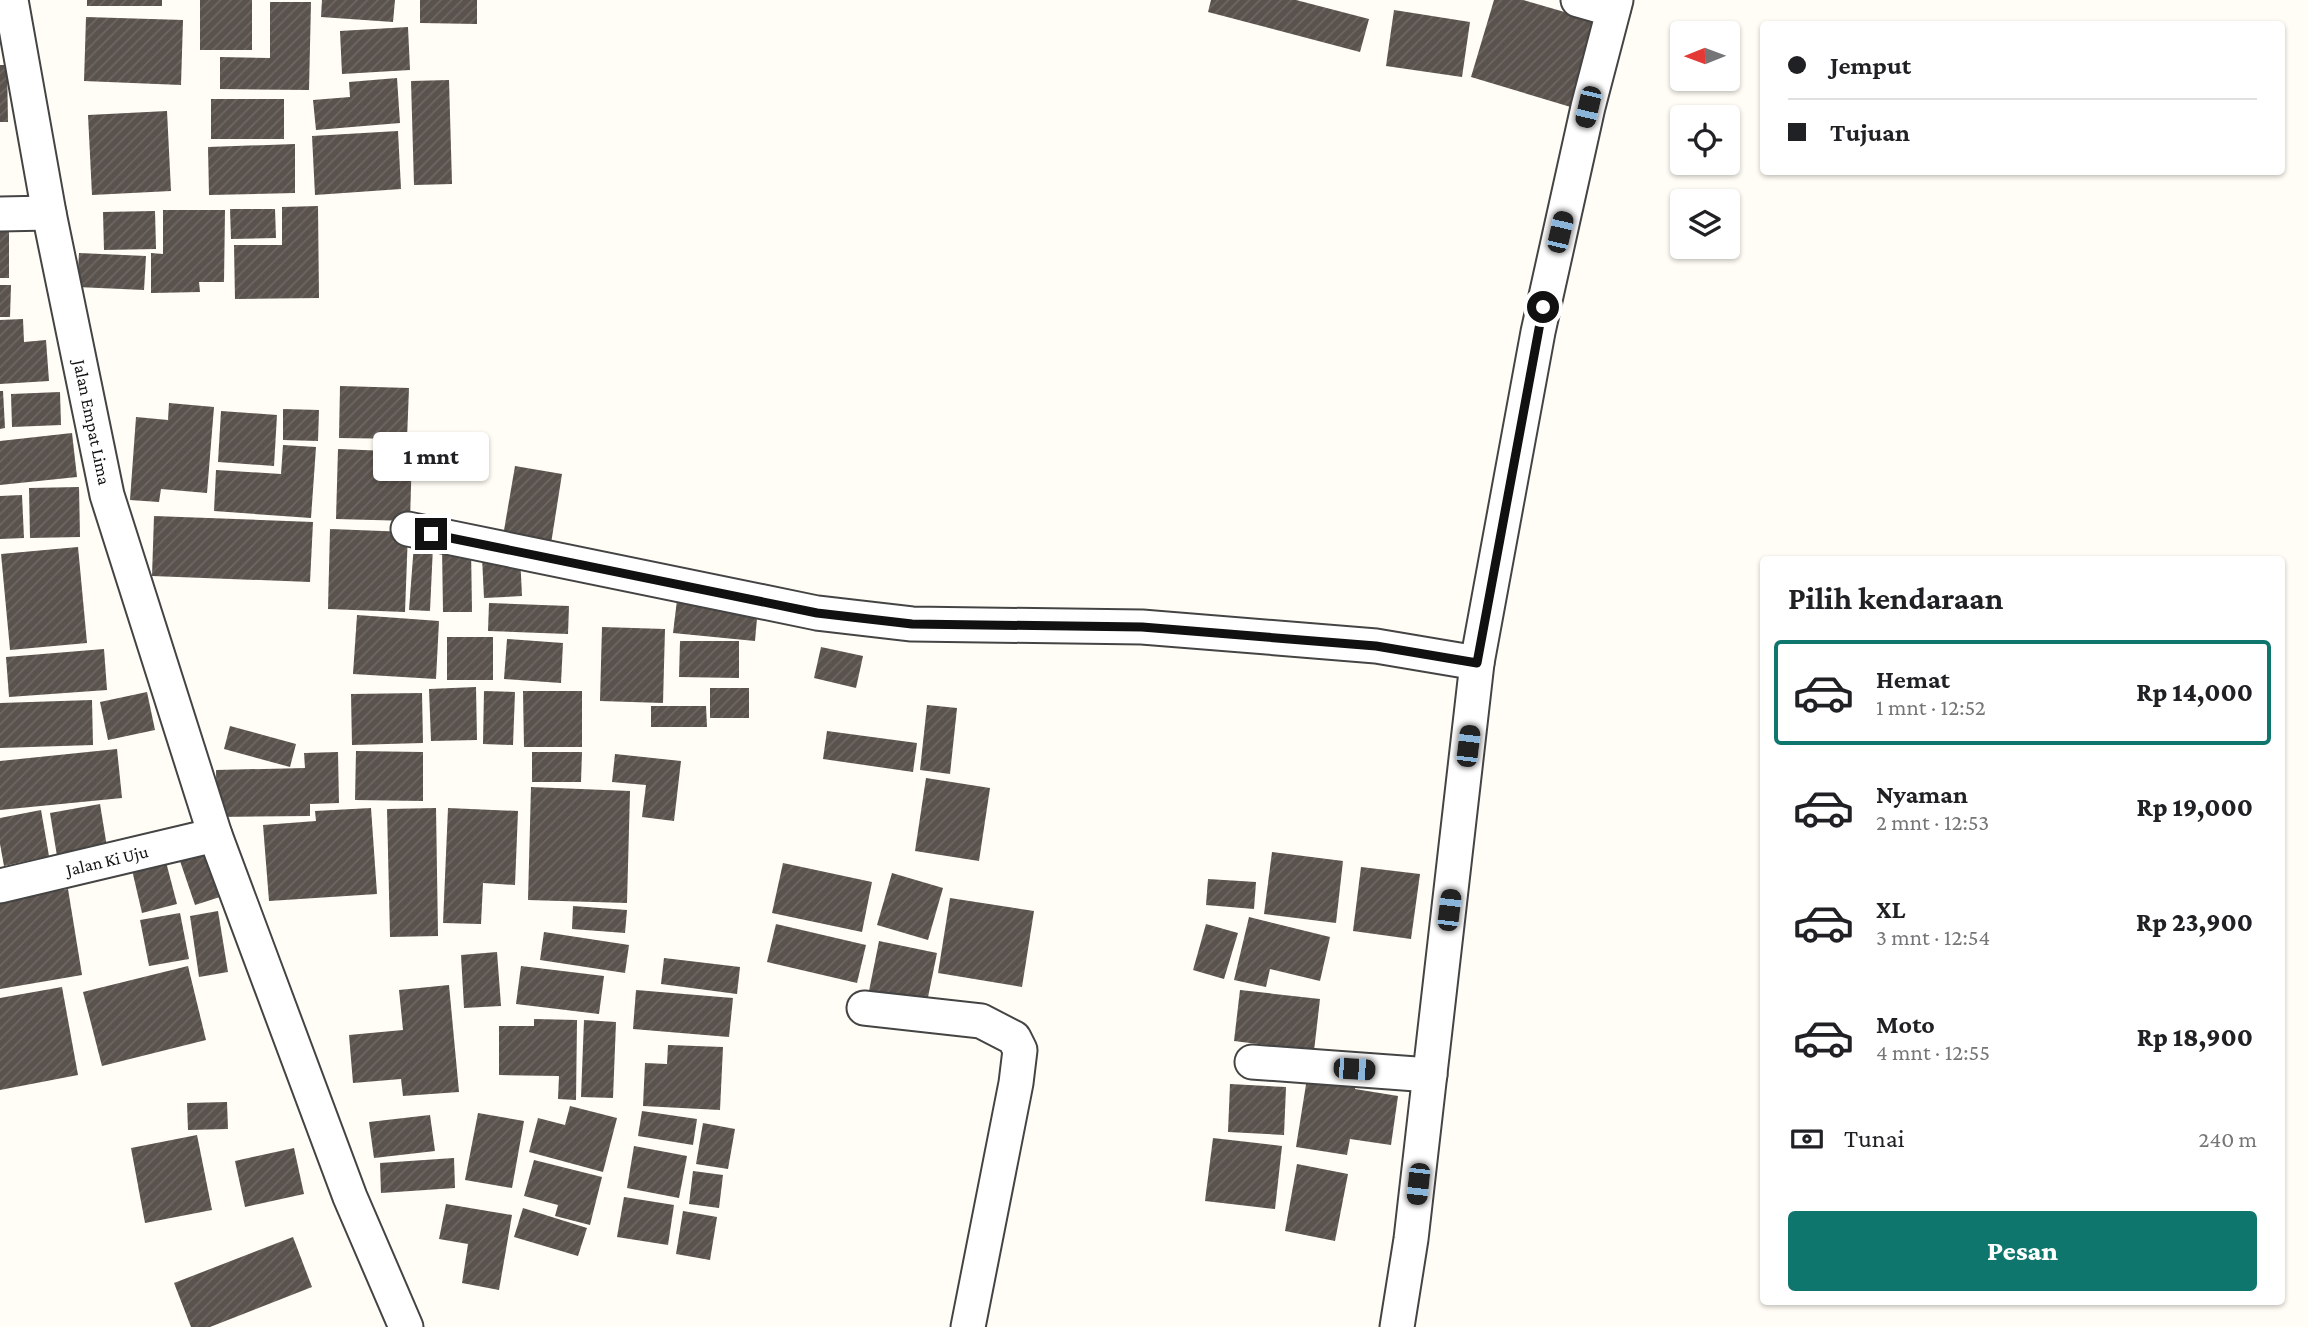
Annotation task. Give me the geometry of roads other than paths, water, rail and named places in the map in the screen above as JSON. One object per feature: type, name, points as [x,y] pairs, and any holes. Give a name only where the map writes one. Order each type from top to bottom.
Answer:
[{"type":"street","name":"Jalan Empat Lima","points":[[12,0],[49,213],[107,495],[215,835],[350,1197],[405,1326]]},
{"type":"street","points":[[1397,1327],[1412,1239],[1477,663],[1538,332],[1588,107],[1614,5],[1578,0]]},
{"type":"street","points":[[0,214],[49,213]]},
{"type":"street","points":[[408,529],[817,613],[912,624],[1142,627],[1376,646],[1477,663]]},
{"type":"street","name":"Jalan Ki Uju","points":[[0,886],[215,835]]},
{"type":"street","points":[[864,1008],[981,1021],[1014,1038],[1020,1050],[1016,1083],[968,1327]]},
{"type":"street","points":[[1252,1062],[1430,1075]]}]
